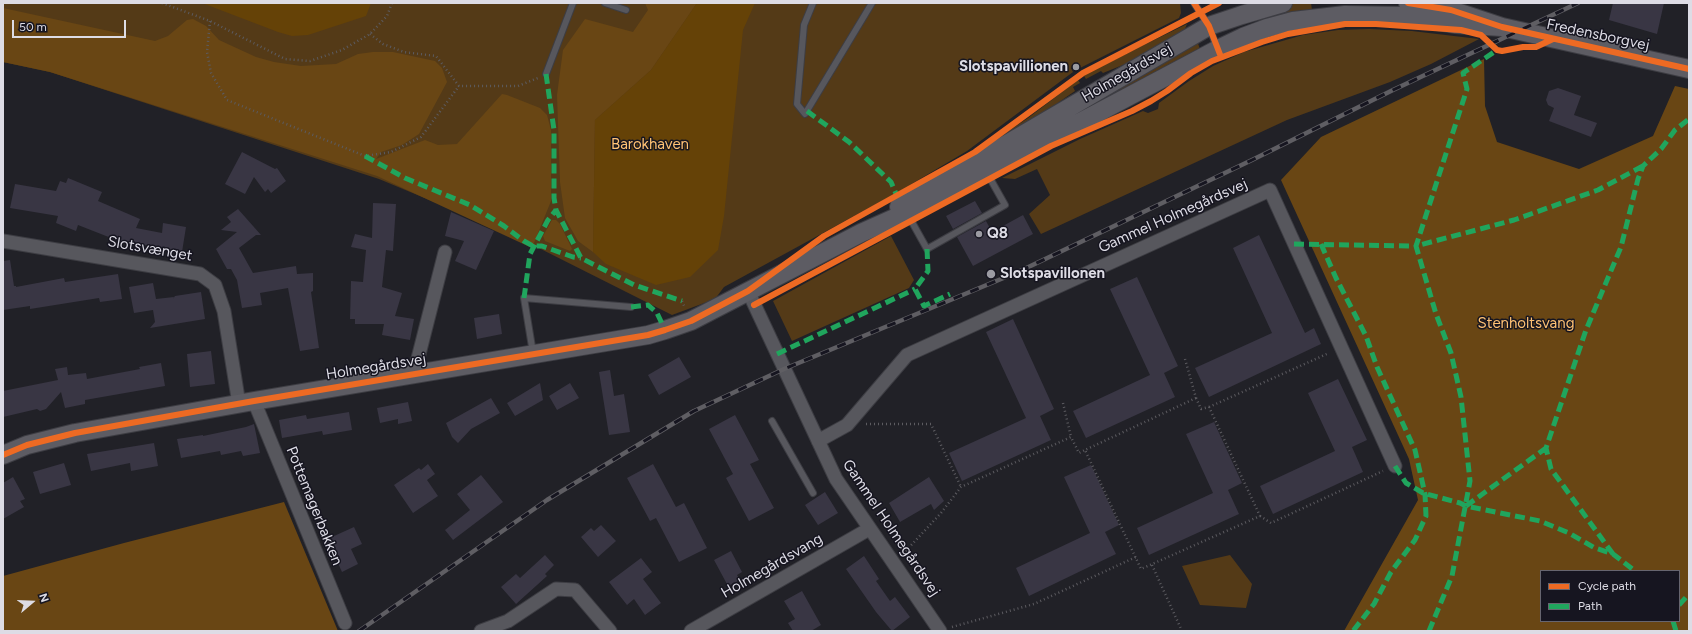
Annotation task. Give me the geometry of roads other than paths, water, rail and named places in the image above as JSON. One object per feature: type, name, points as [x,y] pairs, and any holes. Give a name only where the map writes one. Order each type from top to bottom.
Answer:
[{"type":"street","name":"Holmegårdsvej","points":[[3,455],[27,445],[74,433],[660,332],[691,320],[861,233],[904,209],[926,204],[983,166],[1209,26],[1242,14],[1283,3]]},
{"type":"street","points":[[1408,3],[1450,10],[1502,27]]},
{"type":"street","name":"Holmegårdsvej","points":[[983,166],[1243,37],[1293,21],[1372,9],[1455,24],[1502,27]]},
{"type":"street","name":"Fredensborgvej","points":[[1502,27],[1689,69]]},
{"type":"street","name":"Gammel Holmegårdsvej","points":[[818,441],[847,425],[907,355],[1270,190],[1395,466]]},
{"type":"street","name":"Slotsvænget","points":[[3,241],[200,274],[215,284],[224,311],[247,402]]},
{"type":"street","name":"Holmegårdsvej","points":[[414,374],[445,252]]},
{"type":"street","name":"Gammel Holmegårdsvej","points":[[748,291],[836,479],[940,630]]},
{"type":"street","name":"Pottemagerbakken","points":[[247,402],[345,623]]},
{"type":"street","name":"Holmegårdsvang","points":[[691,631],[869,529]]},
{"type":"street","points":[[481,631],[508,621],[556,590],[575,590],[610,631]]},
{"type":"lane","points":[[546,74],[573,3]]},
{"type":"lane","points":[[605,3],[626,10]]},
{"type":"lane","points":[[813,3],[804,25],[797,104],[805,114],[872,3]]},
{"type":"lane","points":[[1194,3],[1209,26],[1218,49]]},
{"type":"lane","points":[[904,209],[927,249],[1005,205],[983,166]]},
{"type":"lane","points":[[533,355],[524,298],[631,307]]},
{"type":"lane","points":[[772,421],[814,493]]},
{"type":"railway","points":[[359,631],[547,500],[694,411],[784,369],[1018,272],[1252,160],[1393,90],[1578,3]]},
{"type":"place","name":"Slotspavillionen","points":[[1076,67]]},
{"type":"place","name":"Q8","points":[[979,234]]},
{"type":"place","name":"Slotspavillonen","points":[[991,274]]},
{"type":"park label","name":"Barokhaven","points":[[650,145]]},
{"type":"park label","name":"Stenholtsvang","points":[[1526,324]]}]
